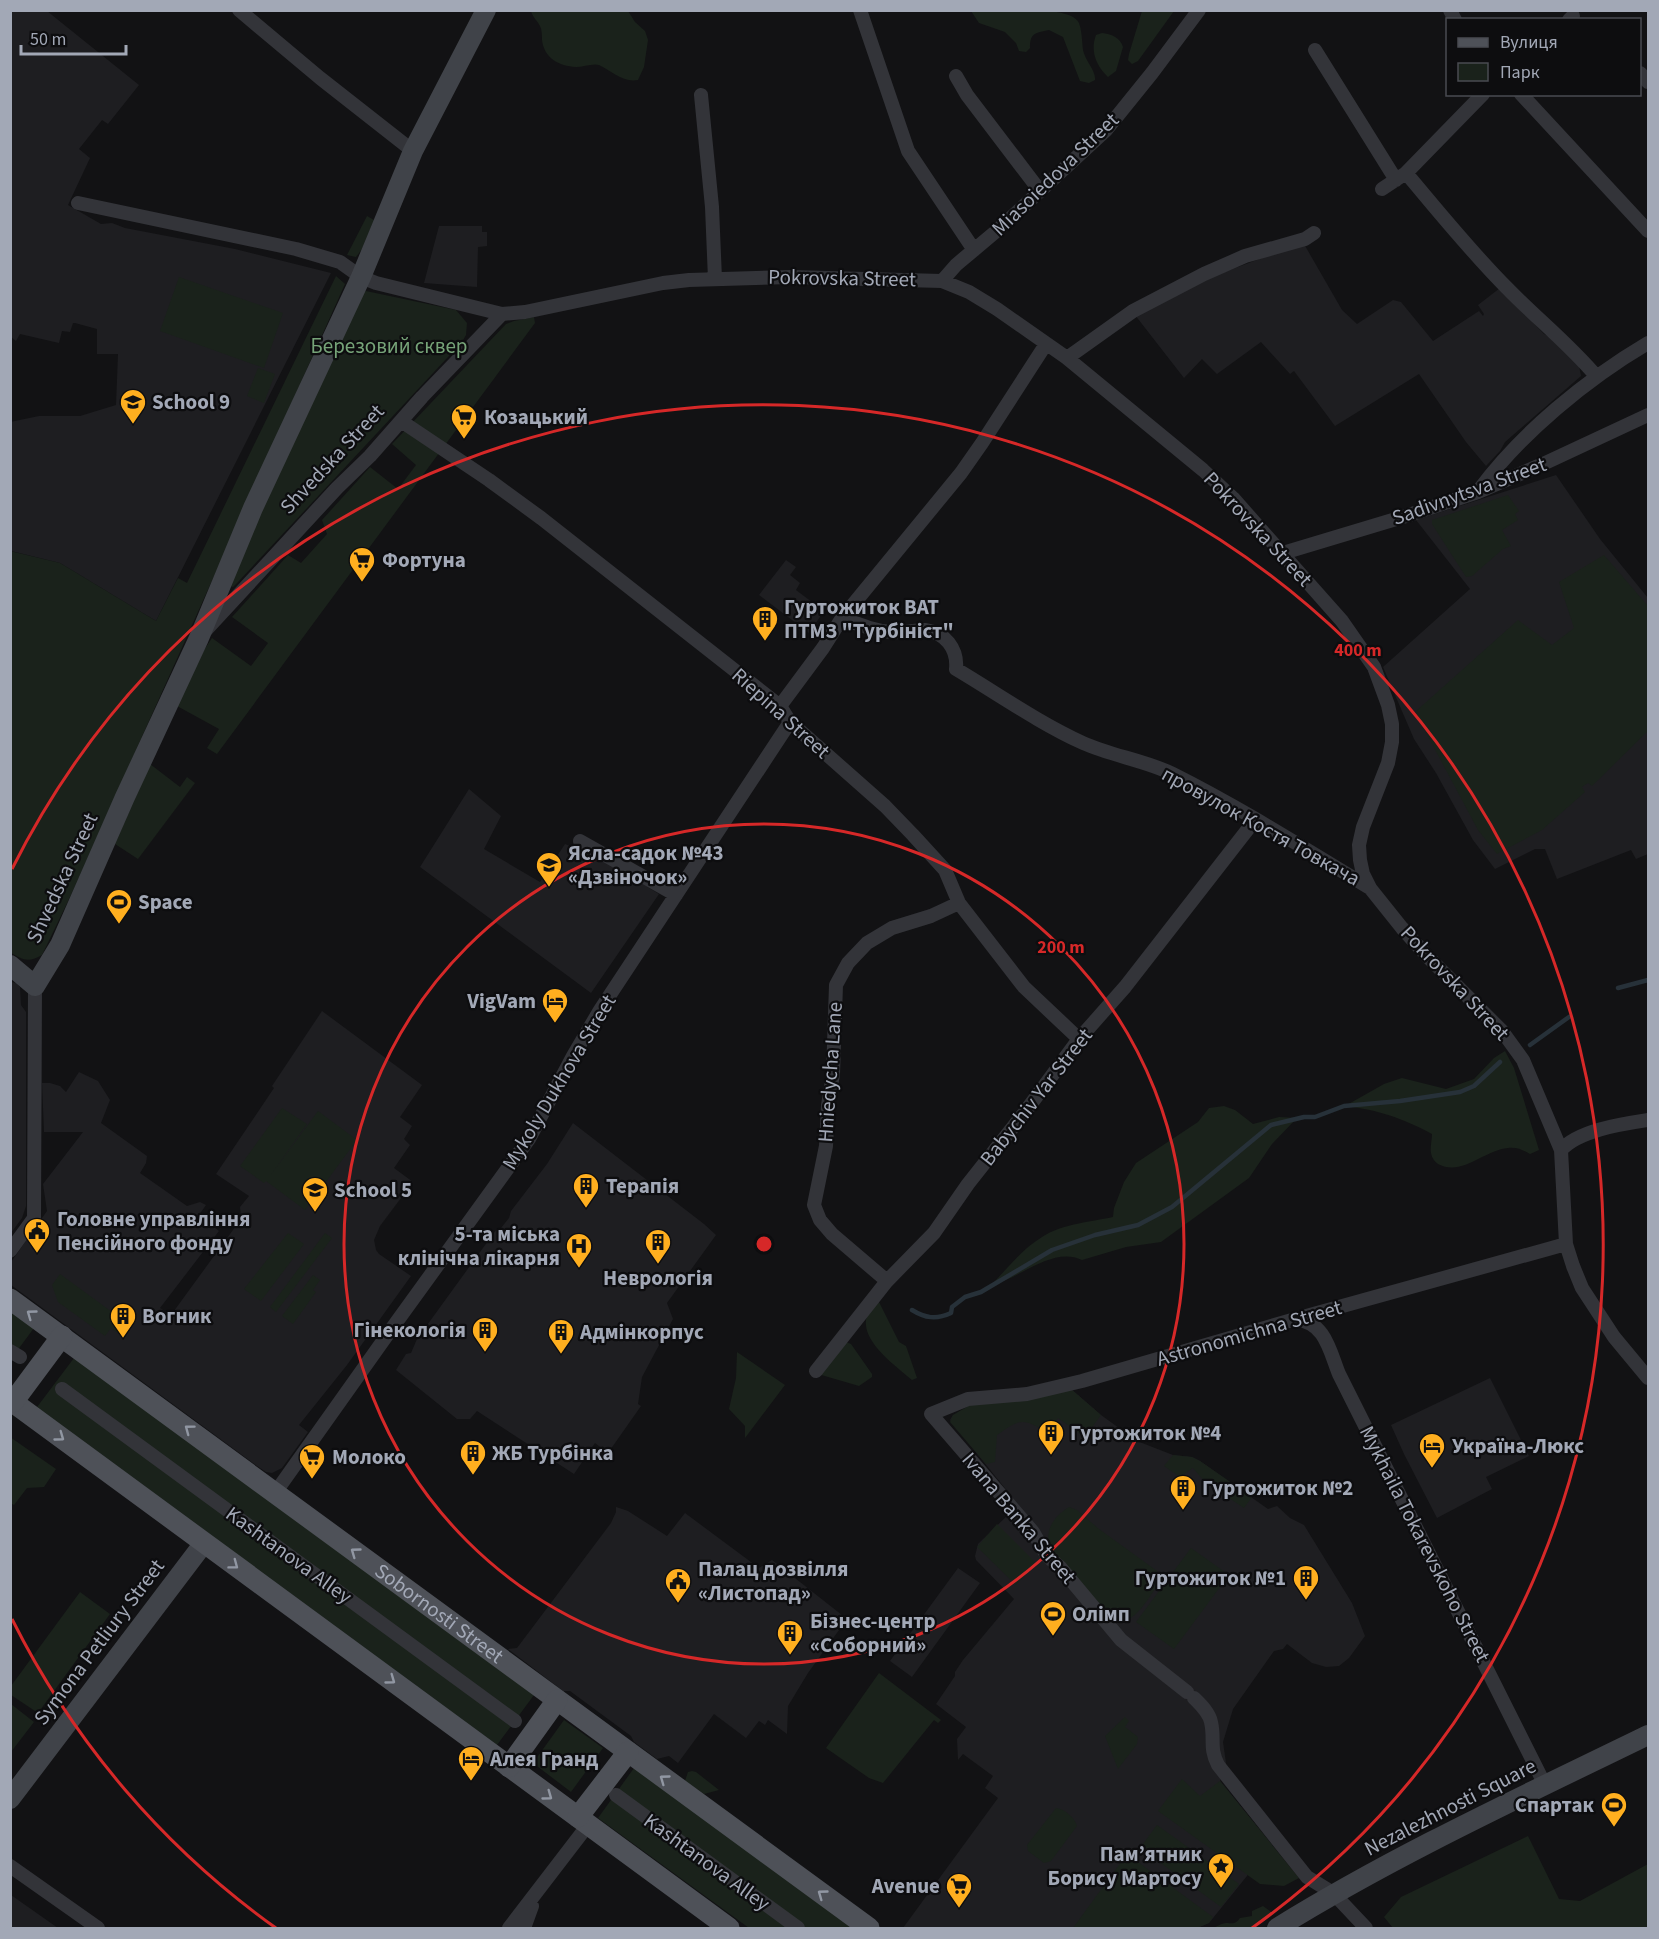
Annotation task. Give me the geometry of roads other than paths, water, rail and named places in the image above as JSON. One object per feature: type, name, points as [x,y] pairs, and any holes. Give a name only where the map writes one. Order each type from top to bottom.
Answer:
[{"type":"main road","name":"Sobornosti Street","points":[[10,1299],[869,1929]]},
{"type":"main road","points":[[62,1336],[11,1402],[729,1929]]},
{"type":"main road","points":[[509,1767],[557,1700]]},
{"type":"main road","points":[[583,1821],[627,1752]]},
{"type":"street","points":[[239,10],[320,78],[413,151]]},
{"type":"street","name":"Shvedska Street","points":[[35,986],[60,945],[125,797],[199,638],[253,508],[360,277],[413,151],[486,10]]},
{"type":"street","name":"Miasoiedova Street","points":[[860,10],[905,144],[974,250]]},
{"type":"street","name":"Miasoiedova Street","points":[[942,281],[956,265],[1106,130],[1199,10]]},
{"type":"street","points":[[1315,50],[1401,177],[1528,310],[1578,355],[1596,376]]},
{"type":"street","points":[[956,76],[967,95],[1040,191]]},
{"type":"street","points":[[701,95],[716,279]]},
{"type":"street","points":[[1382,189],[1401,177],[1481,96]]},
{"type":"street","points":[[1523,96],[1648,231]]},
{"type":"street","points":[[78,203],[296,249],[340,262],[360,277]]},
{"type":"street","points":[[1067,358],[1133,311],[1197,278],[1245,256],[1305,239],[1314,234]]},
{"type":"street","name":"Pokrovska Street","points":[[360,277],[383,285],[502,314],[525,312],[663,284],[716,279],[846,277],[942,281],[963,289],[998,309],[1067,358],[1203,470],[1233,498],[1342,621],[1367,655],[1380,679],[1392,724],[1390,752],[1369,808],[1359,845],[1363,874],[1371,888],[1427,956],[1495,1023],[1517,1050],[1528,1070],[1561,1150],[1566,1244],[1582,1288],[1614,1337],[1648,1378]]},
{"type":"street","name":"Shvedska Street","points":[[199,638],[502,314]]},
{"type":"street","points":[[1478,492],[1496,467],[1516,446],[1596,376],[1648,343]]},
{"type":"street","points":[[780,706],[842,618],[961,473],[1046,344]]},
{"type":"street","name":"Sadivnytsva Street","points":[[1283,553],[1478,492],[1648,415]]},
{"type":"street","name":"Riepina Street","points":[[401,421],[541,518],[780,706],[790,722],[885,806],[945,870],[959,903],[1024,987],[1079,1039]]},
{"type":"street","name":"провулок Костя Товкача","points":[[842,618],[869,629],[901,632],[922,630],[937,633],[951,645],[957,669],[1058,729],[1102,751],[1144,762],[1173,774],[1255,819],[1371,888]]},
{"type":"street","name":"Mykoly Dukhova Street","points":[[275,1493],[529,1139],[600,1010],[790,722]]},
{"type":"street","name":"Babychiv Yar Street","points":[[816,1371],[887,1281],[934,1233],[968,1184],[1079,1039],[1125,987],[1255,819]]},
{"type":"street","points":[[580,841],[676,895]]},
{"type":"street","name":"Hniedycha Lane","points":[[887,1281],[832,1234],[820,1220],[814,1205],[826,1146],[828,1105],[833,1074],[836,985],[848,963],[867,943],[892,928],[931,916],[959,903]]},
{"type":"street","points":[[10,965],[35,986],[34,1218],[10,1251]]},
{"type":"street","points":[[1561,1150],[1568,1143],[1613,1126],[1648,1120]]},
{"type":"street","name":"Astronomichna Street","points":[[931,1414],[968,1400],[1027,1394],[1056,1388],[1566,1244]]},
{"type":"street","points":[[1292,1320],[1313,1324],[1324,1335],[1331,1320],[1339,1312],[1352,1305]]},
{"type":"street","name":"Mykhaila Tokarevskoho Street","points":[[1324,1335],[1339,1374],[1545,1785]]},
{"type":"street","name":"Kashtanova Alley","points":[[62,1389],[515,1721]]},
{"type":"street","name":"Ivana Banka Street","points":[[931,1414],[1033,1532],[1047,1556],[1060,1567],[1121,1640],[1204,1708],[1211,1720],[1211,1748],[1218,1765],[1307,1877],[1333,1893],[1366,1929]]},
{"type":"street","name":"Symona Petliury Street","points":[[10,1799],[204,1543]]},
{"type":"street","name":"Nezalezhnosti Square","points":[[1277,1929],[1333,1893],[1648,1735]]},
{"type":"street","name":"Kashtanova Alley","points":[[616,1795],[798,1929]]},
{"type":"street","points":[[509,1929],[536,1893],[583,1821]]},
{"type":"street","points":[[10,1866],[98,1929]]},
{"type":"street","points":[[524,1929],[536,1893]]},
{"type":"waterway","points":[[1618,988],[1648,980]]},
{"type":"waterway","points":[[1530,1045],[1569,1017]]},
{"type":"waterway","points":[[912,1310],[931,1317],[946,1315],[951,1313],[952,1307],[965,1297],[981,1292],[1052,1250],[1095,1235],[1138,1225],[1172,1207],[1271,1125],[1304,1117],[1315,1117],[1344,1106],[1460,1092],[1474,1086],[1500,1062]]},
{"type":"place","name":"School 9","points":[[133,425]]},
{"type":"place","name":"Козацький","points":[[464,440]]},
{"type":"place","name":"Фортуна","points":[[362,583]]},
{"type":"place","name":"Гуртожиток ВАТ ПТМЗ \"Турбініст\"","points":[[765,642]]},
{"type":"place","name":"Ясла-садок №43 «Дзвіночок»","points":[[549,888]]},
{"type":"place","name":"Space","points":[[119,925]]},
{"type":"place","name":"VigVam","points":[[555,1024]]},
{"type":"place","name":"Терапія","points":[[586,1209]]},
{"type":"place","name":"School 5","points":[[315,1213]]},
{"type":"place","name":"Головне управління Пенсійного фонду","points":[[37,1254]]},
{"type":"place","name":"Неврологія","points":[[658,1265]]},
{"type":"place","name":"5-та міська клінічна лікарня","points":[[579,1269]]},
{"type":"place","name":"Вогник","points":[[123,1339]]},
{"type":"place","name":"Гінекологія","points":[[485,1353]]},
{"type":"place","name":"Адмінкорпус","points":[[561,1355]]},
{"type":"place","name":"Гуртожиток №4","points":[[1051,1456]]},
{"type":"place","name":"Україна-Люкс","points":[[1432,1469]]},
{"type":"place","name":"ЖБ Турбінка","points":[[473,1476]]},
{"type":"place","name":"Молоко","points":[[312,1480]]},
{"type":"place","name":"Гуртожиток №2","points":[[1183,1511]]},
{"type":"place","name":"Гуртожиток №1","points":[[1306,1601]]},
{"type":"place","name":"Палац дозвілля «Листопад»","points":[[678,1604]]},
{"type":"place","name":"Олімп","points":[[1053,1637]]},
{"type":"place","name":"Бізнес-центр «Соборний»","points":[[790,1656]]},
{"type":"place","name":"Алея Гранд","points":[[471,1782]]},
{"type":"place","name":"Спартак","points":[[1614,1828]]},
{"type":"place","name":"Пам’ятник Борису Мартосу","points":[[1221,1889]]},
{"type":"place","name":"Avenue","points":[[959,1909]]},
{"type":"park label","name":"Березовий сквер","points":[[389,346]]}]
